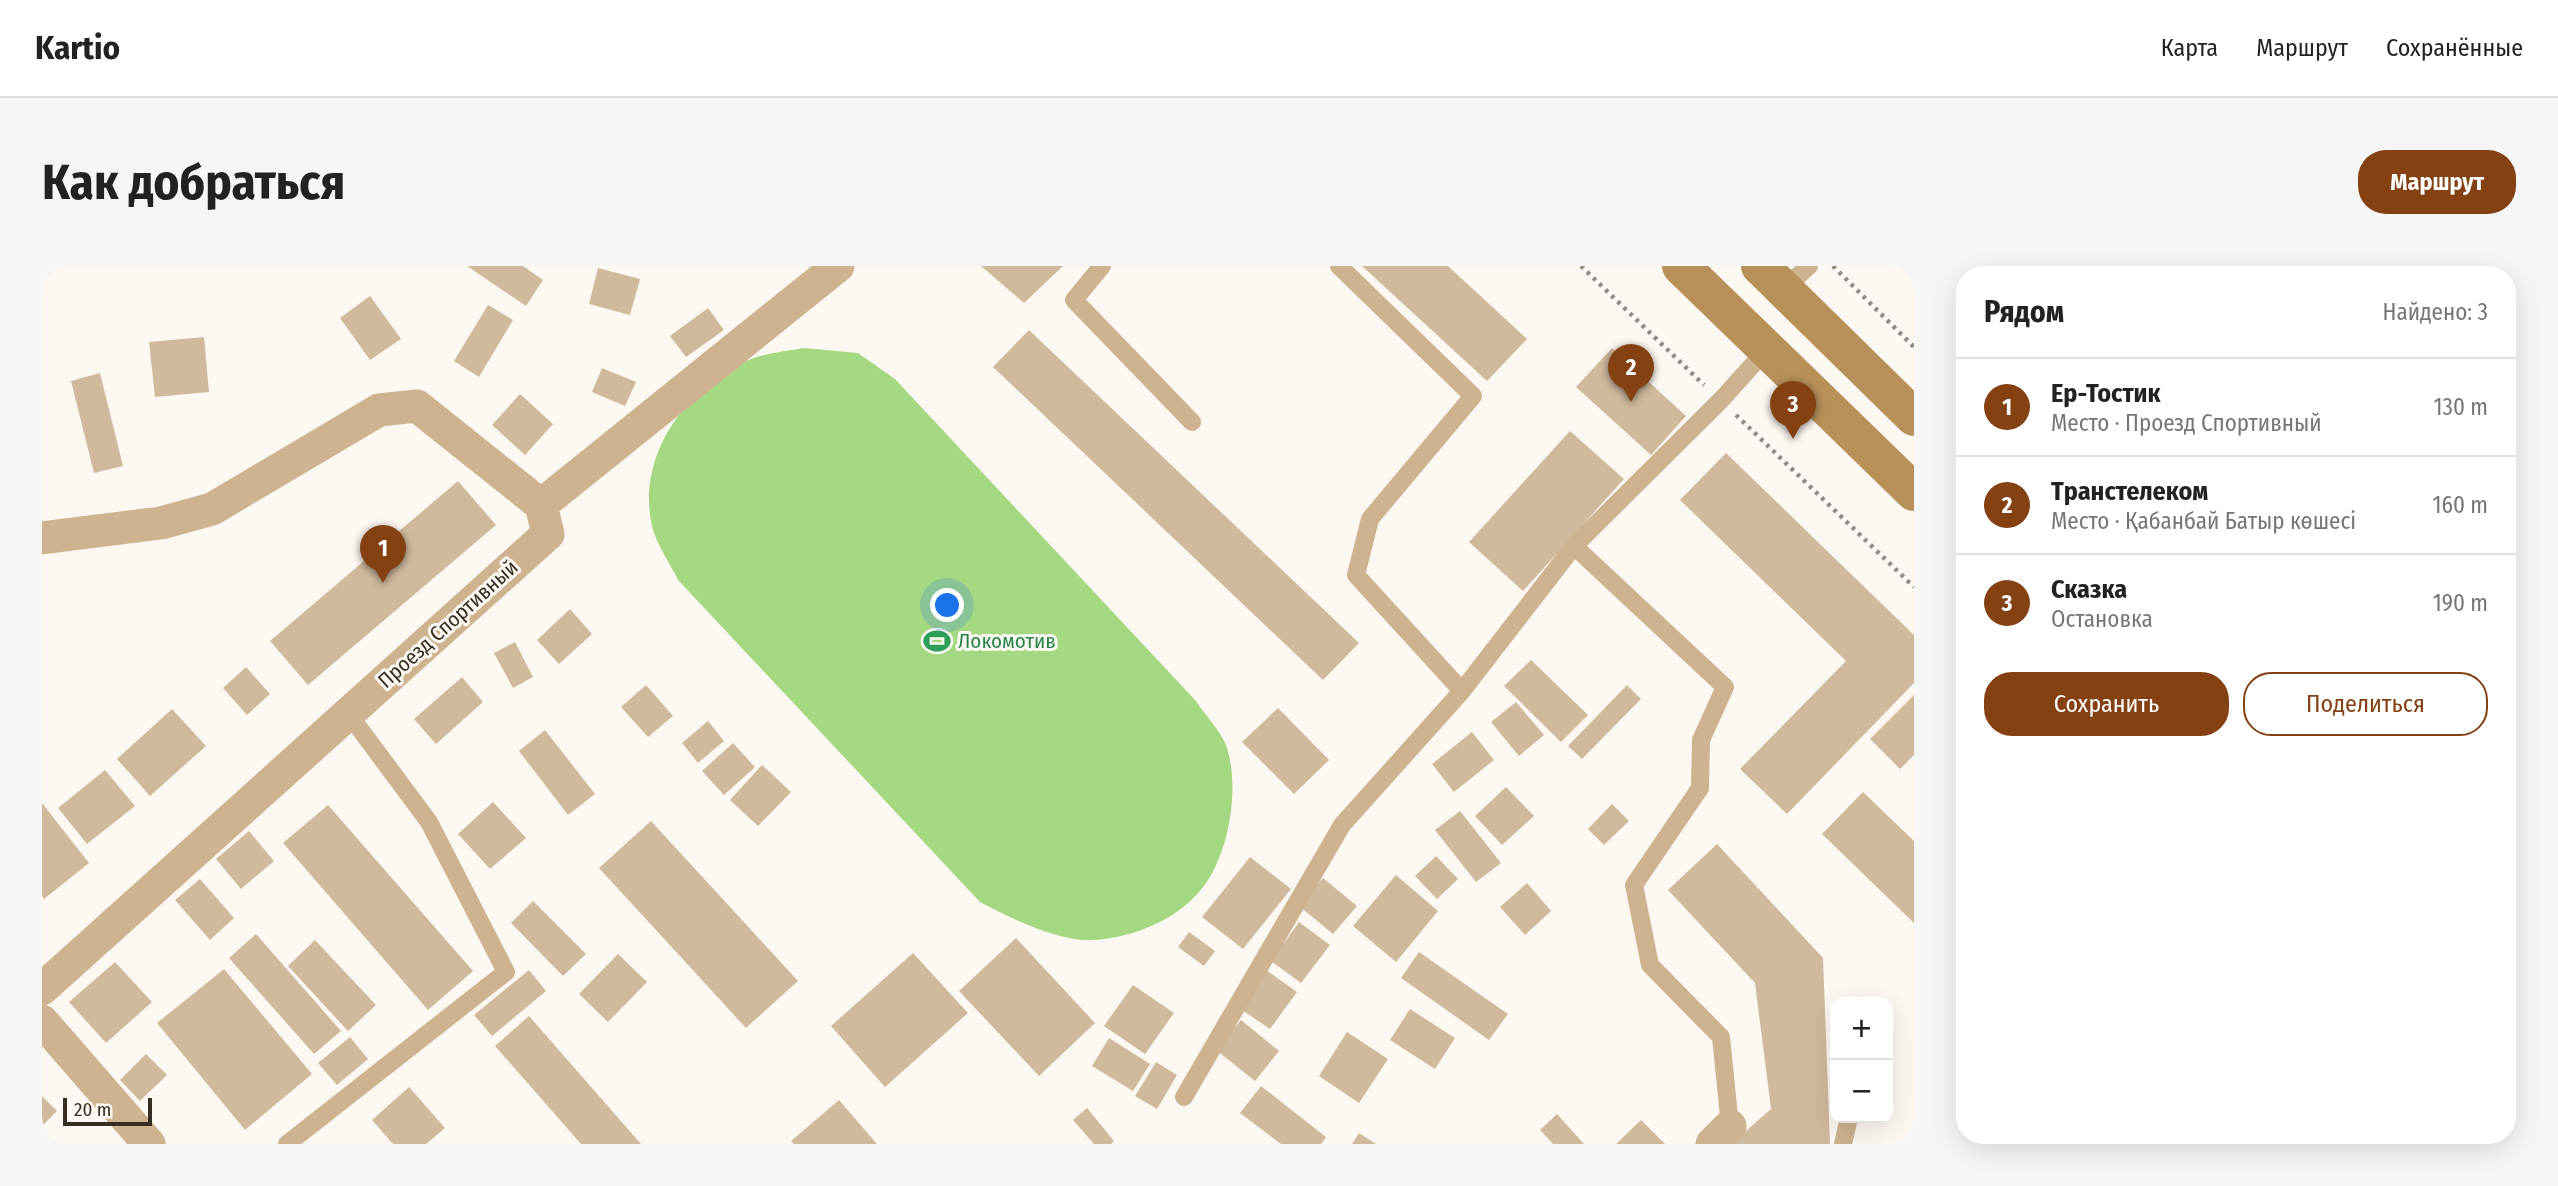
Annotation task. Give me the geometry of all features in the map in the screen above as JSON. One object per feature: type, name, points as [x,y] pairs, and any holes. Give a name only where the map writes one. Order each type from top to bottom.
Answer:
[{"type":"main road","points":[[1682,266],[1914,492]]},
{"type":"main road","points":[[1784,274],[1914,417]]},
{"type":"street","points":[[42,538],[161,523],[212,509],[379,410],[417,406],[541,505],[838,266]]},
{"type":"street","name":"Проезд Спортивный","points":[[42,989],[548,534],[541,505]]},
{"type":"street","points":[[42,1021],[149,1144]]},
{"type":"lane","points":[[1102,266],[1074,300],[1192,422]]},
{"type":"lane","points":[[1339,266],[1473,396],[1370,519],[1356,575],[1462,691]]},
{"type":"lane","points":[[1184,1097],[1342,825],[1462,691],[1574,546],[1720,400],[1767,349]]},
{"type":"lane","points":[[1574,546],[1725,687],[1700,740],[1700,788],[1634,885],[1650,965],[1720,1037],[1721,1135]]},
{"type":"lane","points":[[287,1144],[506,972],[429,822],[348,713]]},
{"type":"lane","points":[[1843,1144],[1848,1123]]},
{"type":"path","points":[[1581,266],[1914,587]]},
{"type":"path","points":[[1833,266],[1914,347]]},
{"type":"green space","name":"Локомотив","points":[[804,348],[858,353],[895,379],[1196,701],[1220,734],[1226,745],[1232,781],[1232,801],[1225,842],[1209,878],[1199,892],[1178,911],[1138,931],[1109,938],[1081,940],[1051,934],[980,902],[678,580],[654,533],[649,500],[652,474],[659,450],[671,426],[706,386],[727,371],[757,357]]},
{"type":"building","points":[[467,266],[523,266],[543,280],[526,306]]},
{"type":"building","points":[[981,266],[1063,266],[1024,303]]},
{"type":"building","points":[[1362,266],[1448,266],[1527,339],[1487,381]]},
{"type":"building","points":[[598,268],[640,279],[630,315],[589,304]]},
{"type":"building","points":[[370,296],[401,339],[370,360],[340,318]]},
{"type":"building","points":[[488,305],[513,320],[479,377],[454,361]]},
{"type":"building","points":[[708,308],[724,330],[686,357],[670,336]]},
{"type":"building","points":[[1029,330],[1359,643],[1323,680],[993,367]]},
{"type":"building","points":[[204,337],[209,392],[155,397],[149,342]]},
{"type":"building","points":[[1612,348],[1686,416],[1651,455],[1576,387]]},
{"type":"building","points":[[602,368],[636,382],[625,406],[592,392]]},
{"type":"building","points":[[100,373],[123,466],[94,473],[71,381]]},
{"type":"building","points":[[520,394],[553,424],[525,455],[492,425]]},
{"type":"building","points":[[1570,431],[1624,479],[1523,591],[1469,542]]},
{"type":"building","points":[[1726,453],[1914,635],[1914,683],[1787,814],[1740,769],[1846,661],[1680,500]]},
{"type":"building","points":[[458,481],[496,525],[308,685],[270,641]]},
{"type":"building","points":[[570,609],[592,634],[559,664],[537,640]]},
{"type":"building","points":[[515,642],[533,677],[513,688],[494,653]]},
{"type":"building","points":[[1531,660],[1588,715],[1561,742],[1504,686]]},
{"type":"building","points":[[246,667],[270,694],[247,715],[223,688]]},
{"type":"building","points":[[462,677],[483,702],[436,744],[414,719]]},
{"type":"building","points":[[646,685],[673,716],[648,737],[621,707]]},
{"type":"building","points":[[1627,685],[1641,699],[1582,759],[1568,746]]},
{"type":"building","points":[[1914,695],[1914,755],[1900,769],[1870,739]]},
{"type":"building","points":[[1516,702],[1544,735],[1519,756],[1491,722]]},
{"type":"building","points":[[1278,708],[1329,760],[1294,794],[1242,742]]},
{"type":"building","points":[[172,709],[206,746],[150,796],[117,759]]},
{"type":"building","points":[[708,721],[724,741],[698,763],[682,743]]},
{"type":"building","points":[[545,730],[595,794],[568,815],[519,751]]},
{"type":"building","points":[[1472,732],[1494,760],[1454,792],[1432,764]]},
{"type":"building","points":[[733,743],[755,767],[724,795],[702,771]]},
{"type":"building","points":[[762,765],[791,792],[758,826],[730,800]]},
{"type":"building","points":[[105,770],[135,806],[87,844],[58,808]]},
{"type":"building","points":[[1506,787],[1534,816],[1502,845],[1475,816]]},
{"type":"building","points":[[1863,792],[1914,841],[1914,923],[1822,834]]},
{"type":"building","points":[[493,802],[526,838],[490,869],[458,834]]},
{"type":"building","points":[[42,803],[89,863],[44,899],[42,896]]},
{"type":"building","points":[[1612,804],[1629,821],[1604,845],[1588,829]]},
{"type":"building","points":[[328,805],[473,971],[428,1010],[283,843]]},
{"type":"building","points":[[1460,811],[1501,863],[1476,882],[1435,830]]},
{"type":"building","points":[[651,821],[798,981],[746,1028],[599,868]]},
{"type":"building","points":[[249,831],[274,861],[241,889],[216,859]]},
{"type":"building","points":[[1717,844],[1823,958],[1830,1144],[1731,1144],[1771,1109],[1755,983],[1668,890]]},
{"type":"building","points":[[1436,856],[1458,879],[1437,899],[1415,876]]},
{"type":"building","points":[[1250,857],[1291,889],[1243,949],[1202,917]]},
{"type":"building","points":[[1396,875],[1438,911],[1396,962],[1353,926]]},
{"type":"building","points":[[1323,878],[1357,906],[1333,934],[1299,906]]},
{"type":"building","points":[[200,879],[234,918],[210,940],[175,900]]},
{"type":"building","points":[[1527,883],[1551,911],[1525,935],[1500,907]]},
{"type":"building","points":[[533,901],[586,954],[563,976],[511,923]]},
{"type":"building","points":[[1299,922],[1330,945],[1301,983],[1271,961]]},
{"type":"building","points":[[1189,932],[1215,951],[1204,966],[1178,947]]},
{"type":"building","points":[[256,934],[341,1031],[314,1054],[229,958]]},
{"type":"building","points":[[1016,938],[1095,1023],[1039,1076],[959,991]]},
{"type":"building","points":[[315,940],[376,1005],[348,1031],[288,966]]},
{"type":"building","points":[[1419,952],[1508,1014],[1489,1040],[1401,978]]},
{"type":"building","points":[[913,953],[968,1013],[885,1087],[831,1026]]},
{"type":"building","points":[[618,954],[647,982],[608,1022],[579,994]]},
{"type":"building","points":[[115,962],[152,1002],[106,1043],[69,1002]]},
{"type":"building","points":[[224,969],[312,1074],[245,1130],[157,1023]]},
{"type":"building","points":[[529,970],[546,991],[492,1036],[474,1015]]},
{"type":"building","points":[[1266,970],[1297,992],[1270,1029],[1239,1008]]},
{"type":"building","points":[[1133,985],[1174,1013],[1145,1054],[1104,1026]]},
{"type":"building","points":[[1410,1009],[1455,1038],[1435,1069],[1390,1040]]},
{"type":"building","points":[[529,1016],[641,1144],[581,1144],[495,1046]]},
{"type":"building","points":[[1241,1020],[1279,1051],[1255,1081],[1216,1050]]},
{"type":"building","points":[[1347,1032],[1388,1059],[1359,1103],[1319,1076]]},
{"type":"building","points":[[350,1037],[368,1059],[337,1085],[318,1063]]},
{"type":"building","points":[[1109,1038],[1150,1064],[1133,1091],[1092,1066]]},
{"type":"building","points":[[146,1054],[167,1075],[140,1101],[120,1080]]},
{"type":"building","points":[[1156,1062],[1177,1075],[1157,1109],[1135,1096]]},
{"type":"building","points":[[1261,1086],[1326,1137],[1321,1144],[1281,1144],[1240,1113]]},
{"type":"building","points":[[409,1087],[445,1128],[426,1144],[393,1144],[372,1120]]},
{"type":"building","points":[[42,1096],[57,1111],[42,1126]]},
{"type":"building","points":[[839,1100],[877,1144],[794,1144],[791,1141]]},
{"type":"building","points":[[1087,1108],[1114,1141],[1111,1144],[1094,1144],[1073,1120]]},
{"type":"building","points":[[1557,1114],[1584,1144],[1553,1144],[1540,1130]]},
{"type":"building","points":[[1641,1120],[1665,1144],[1616,1144]]},
{"type":"building","points":[[1359,1133],[1376,1144],[1352,1144]]},
{"type":"place","name":"Транстелеком","points":[[1631,402]]},
{"type":"place","name":"Сказка","points":[[1793,439]]},
{"type":"place","name":"Ер-Тостик","points":[[383,583]]},
{"type":"place","name":"Локомотив","points":[[937,641]]}]
